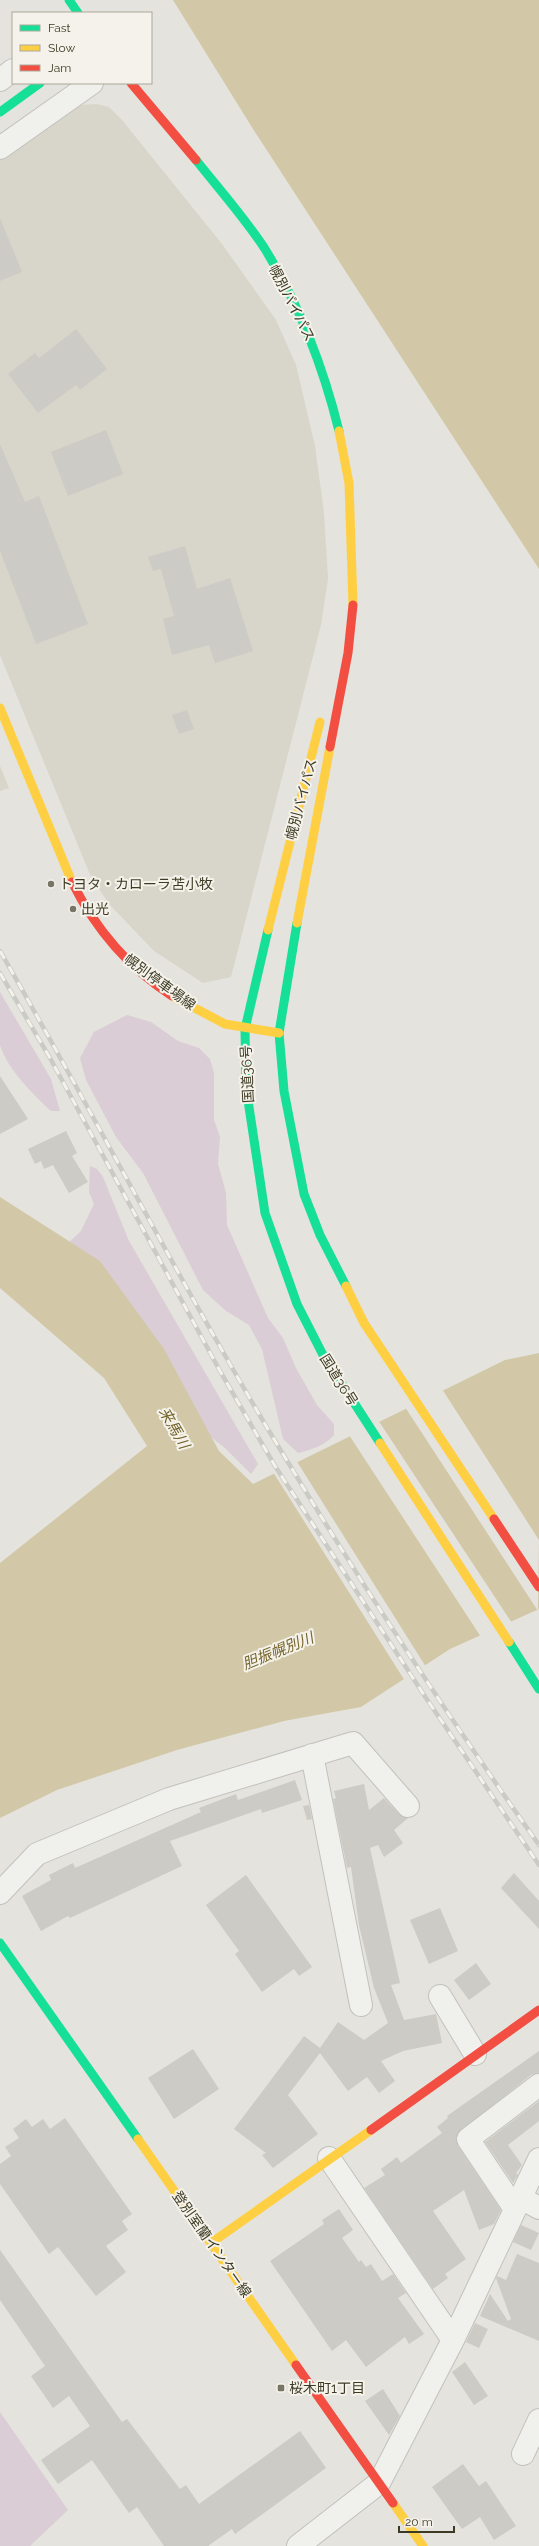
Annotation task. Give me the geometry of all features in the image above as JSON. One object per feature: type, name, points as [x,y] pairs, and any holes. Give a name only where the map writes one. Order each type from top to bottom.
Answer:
[{"type":"main road","points":[[69,0],[77,12]]},
{"type":"main road","points":[[0,112],[39,84]]},
{"type":"main road","name":"幌別バイパス","points":[[131,84],[194,157],[264,248],[295,303],[327,383],[341,440],[350,491],[353,613],[348,653],[285,987],[279,1033]]},
{"type":"main road","name":"幌別バイパス","points":[[341,626],[351,568]]},
{"type":"main road","name":"幌別停車場線","points":[[0,708],[62,855],[69,876],[94,920],[115,949],[142,973],[184,1003],[218,1021],[245,1029],[279,1033]]},
{"type":"main road","name":"幌別バイパス","points":[[245,1029],[278,884],[322,716]]},
{"type":"main road","name":"国道36号","points":[[245,1029],[246,1087],[255,1161],[265,1213],[280,1261],[297,1304],[322,1353],[365,1423],[539,1690]]},
{"type":"main road","points":[[279,1033],[289,1126],[304,1194],[337,1273],[364,1323],[539,1587]]},
{"type":"main road","name":"登別室蘭インター線","points":[[0,1943],[423,2546]]},
{"type":"main road","points":[[211,2243],[539,2010]]},
{"type":"street","points":[[0,80],[12,71]]},
{"type":"street","points":[[0,148],[91,84]]},
{"type":"street","points":[[0,1894],[37,1854],[170,1799],[353,1743],[408,1806]]},
{"type":"street","points":[[312,1756],[361,2005]]},
{"type":"street","points":[[440,1996],[475,2054]]},
{"type":"street","points":[[525,2205],[468,2139],[539,2085]]},
{"type":"street","points":[[329,2158],[453,2340]]},
{"type":"street","points":[[298,2546],[379,2483],[525,2205],[539,2159]]},
{"type":"street","points":[[523,2454],[539,2420]]},
{"type":"shaded area","points":[[97,104],[109,107],[122,120],[222,244],[276,320],[296,365],[315,446],[324,513],[328,579],[321,625],[231,977],[203,983],[154,951],[109,904],[91,877],[0,655],[0,160],[80,105]]},
{"type":"shaded area","points":[[0,766],[9,788],[0,791]]},
{"type":"shaded area","points":[[0,992],[51,1079],[60,1111],[51,1111],[36,1097],[14,1072],[3,1054],[0,1045]]},
{"type":"shaded area","points":[[127,1015],[151,1022],[178,1041],[199,1048],[210,1059],[214,1073],[214,1120],[220,1137],[218,1164],[226,1193],[227,1225],[268,1318],[283,1338],[296,1368],[317,1405],[334,1424],[334,1435],[327,1442],[318,1447],[298,1453],[283,1439],[262,1349],[249,1325],[226,1311],[203,1290],[143,1173],[116,1137],[86,1080],[80,1058],[94,1032]]},
{"type":"shaded area","points":[[90,1166],[97,1169],[103,1177],[129,1241],[258,1464],[251,1474],[225,1448],[194,1424],[64,1247],[81,1231],[94,1204],[89,1192]]},
{"type":"shaded area","points":[[0,2412],[68,2510],[30,2546],[0,2546]]},
{"type":"water","points":[[173,0],[539,0],[539,569],[253,129]]},
{"type":"water","points":[[0,1197],[100,1261],[164,1349],[219,1451],[253,1484],[505,1360],[539,1353],[539,1609],[450,1649],[361,1707],[284,1721],[177,1750],[57,1790],[0,1818],[0,1563],[147,1446],[104,1378],[0,1288]]},
{"type":"pier","points":[[442,1389],[539,1540],[538,1611],[405,1407]]},
{"type":"pier","points":[[378,1420],[512,1623],[481,1637],[349,1435]]},
{"type":"pier","points":[[296,1460],[426,1667],[405,1681],[273,1472]]},
{"type":"building","points":[[0,218],[22,272],[0,281]]},
{"type":"building","points":[[76,329],[107,369],[80,390],[76,385],[38,413],[8,374],[35,353],[39,358]]},
{"type":"building","points":[[106,430],[123,474],[68,496],[51,452]]},
{"type":"building","points":[[0,444],[25,502],[39,496],[88,624],[36,644],[0,551]]},
{"type":"building","points":[[185,546],[197,589],[230,578],[253,651],[215,663],[209,645],[172,655],[163,619],[174,616],[161,569],[153,571],[148,557]]},
{"type":"building","points":[[187,710],[194,729],[179,734],[172,715]]},
{"type":"building","points":[[0,1076],[28,1119],[0,1134]]},
{"type":"building","points":[[66,1131],[77,1153],[72,1156],[88,1182],[69,1193],[53,1165],[44,1169],[41,1161],[35,1164],[28,1149]]},
{"type":"building","points":[[295,1780],[302,1800],[262,1813],[261,1809],[170,1841],[182,1866],[70,1918],[68,1916],[41,1931],[22,1896],[51,1880],[49,1875],[73,1863],[75,1868],[201,1812],[199,1808],[236,1794],[238,1800]]},
{"type":"building","points":[[364,1784],[369,1810],[384,1798],[399,1814],[408,1818],[394,1830],[403,1843],[384,1857],[378,1845],[370,1848],[400,1983],[391,1985],[404,2020],[436,2014],[442,2043],[403,2051],[381,2061],[395,2081],[379,2093],[367,2077],[348,2091],[320,2053],[288,2095],[318,2134],[273,2168],[262,2155],[266,2153],[234,2129],[304,2036],[320,2048],[338,2022],[364,2040],[388,2023],[374,1988],[359,1925],[351,1867],[347,1868],[333,1799],[336,1798],[334,1791]]},
{"type":"building","points":[[309,1805],[312,1819],[307,1820],[303,1806]]},
{"type":"building","points":[[514,1873],[539,1901],[539,1929],[501,1888]]},
{"type":"building","points":[[246,1875],[312,1967],[299,1976],[294,1969],[262,1992],[235,1954],[239,1951],[206,1905]]},
{"type":"building","points":[[440,1908],[458,1951],[429,1964],[410,1920]]},
{"type":"building","points":[[476,1963],[491,1984],[469,2000],[454,1980]]},
{"type":"building","points":[[193,2049],[219,2089],[174,2119],[148,2078]]},
{"type":"building","points":[[539,2051],[539,2073],[531,2075],[457,2134],[458,2146],[501,2210],[494,2224],[479,2230],[464,2190],[433,2211],[466,2259],[445,2274],[448,2278],[433,2289],[364,2188],[385,2175],[381,2169],[397,2157],[401,2163],[442,2133],[437,2127],[448,2118],[447,2116]]},
{"type":"building","points":[[539,2101],[539,2121],[508,2145],[522,2165],[516,2173],[518,2175],[513,2183],[485,2142]]},
{"type":"building","points":[[65,2118],[132,2214],[122,2221],[128,2230],[106,2246],[126,2272],[96,2296],[58,2247],[49,2254],[0,2184],[0,2164],[11,2156],[5,2147],[19,2138],[13,2129],[26,2119],[32,2127],[43,2119],[50,2129]]},
{"type":"building","points":[[339,2209],[353,2230],[342,2238],[359,2262],[361,2260],[366,2267],[371,2264],[382,2281],[393,2274],[406,2293],[398,2298],[424,2334],[409,2344],[405,2337],[366,2367],[346,2340],[332,2351],[270,2261],[324,2224],[322,2220]]},
{"type":"building","points":[[521,2225],[539,2233],[531,2250],[513,2242]]},
{"type":"building","points":[[0,2250],[122,2422],[127,2419],[180,2489],[186,2485],[199,2504],[300,2431],[326,2468],[235,2534],[232,2529],[208,2546],[164,2546],[137,2507],[129,2513],[92,2460],[58,2484],[41,2460],[90,2426],[69,2396],[53,2408],[31,2376],[45,2366],[0,2300]]},
{"type":"building","points":[[517,2254],[539,2263],[539,2341],[480,2316],[490,2294],[508,2321],[511,2319],[496,2278],[497,2276],[506,2280]]},
{"type":"building","points":[[475,2323],[488,2329],[479,2348],[466,2342]]},
{"type":"building","points":[[465,2362],[488,2396],[474,2405],[452,2372]]},
{"type":"building","points":[[383,2389],[400,2416],[389,2435],[365,2401]]},
{"type":"building","points":[[463,2464],[479,2486],[486,2481],[516,2526],[494,2540],[480,2517],[462,2529],[432,2487]]},
{"type":"railway","points":[[0,951],[212,1333],[286,1459],[346,1557],[409,1654],[539,1845]]},
{"type":"railway","points":[[0,973],[50,1058],[220,1371],[275,1466],[426,1698],[539,1865]]},
{"type":"traffic: fast","points":[[69,0],[77,12]]},
{"type":"traffic: fast","points":[[0,112],[39,84]]},
{"type":"traffic: fast","points":[[196,160],[249,226],[278,271],[300,314],[318,360],[339,431]]},
{"type":"traffic: fast","points":[[297,923],[279,1033],[284,1091],[304,1194],[320,1235],[346,1286]]},
{"type":"traffic: fast","points":[[268,930],[245,1029],[246,1087],[265,1213],[297,1304],[322,1353],[380,1443]]},
{"type":"traffic: fast","points":[[509,1642],[539,1689]]},
{"type":"traffic: fast","points":[[0,1943],[138,2139]]},
{"type":"traffic: slow","points":[[339,431],[349,483],[353,605]]},
{"type":"traffic: slow","points":[[0,708],[72,882]]},
{"type":"traffic: slow","points":[[268,930],[320,722]]},
{"type":"traffic: slow","points":[[297,923],[330,747]]},
{"type":"traffic: slow","points":[[172,996],[225,1024],[279,1033]]},
{"type":"traffic: slow","points":[[346,1286],[364,1323],[494,1519]]},
{"type":"traffic: slow","points":[[380,1443],[509,1642]]},
{"type":"traffic: slow","points":[[211,2243],[371,2130]]},
{"type":"traffic: slow","points":[[138,2139],[296,2365]]},
{"type":"traffic: slow","points":[[393,2503],[423,2546]]},
{"type":"traffic: jam","points":[[132,84],[196,160]]},
{"type":"traffic: jam","points":[[330,747],[348,653],[353,605]]},
{"type":"traffic: jam","points":[[72,882],[91,915],[114,946],[141,973],[172,996]]},
{"type":"traffic: jam","points":[[494,1519],[539,1587]]},
{"type":"traffic: jam","points":[[371,2130],[539,2010]]},
{"type":"traffic: jam","points":[[296,2365],[393,2503]]},
{"type":"place","name":"トヨタ・カローラ苫小牧","points":[[51,884]]},
{"type":"place","name":"出光","points":[[73,909]]},
{"type":"place","name":"桜木町1丁目","points":[[281,2388]]},
{"type":"water label","name":"来馬川","points":[[174,1428]]},
{"type":"water label","name":"胆振幌別川","points":[[278,1651]]}]
